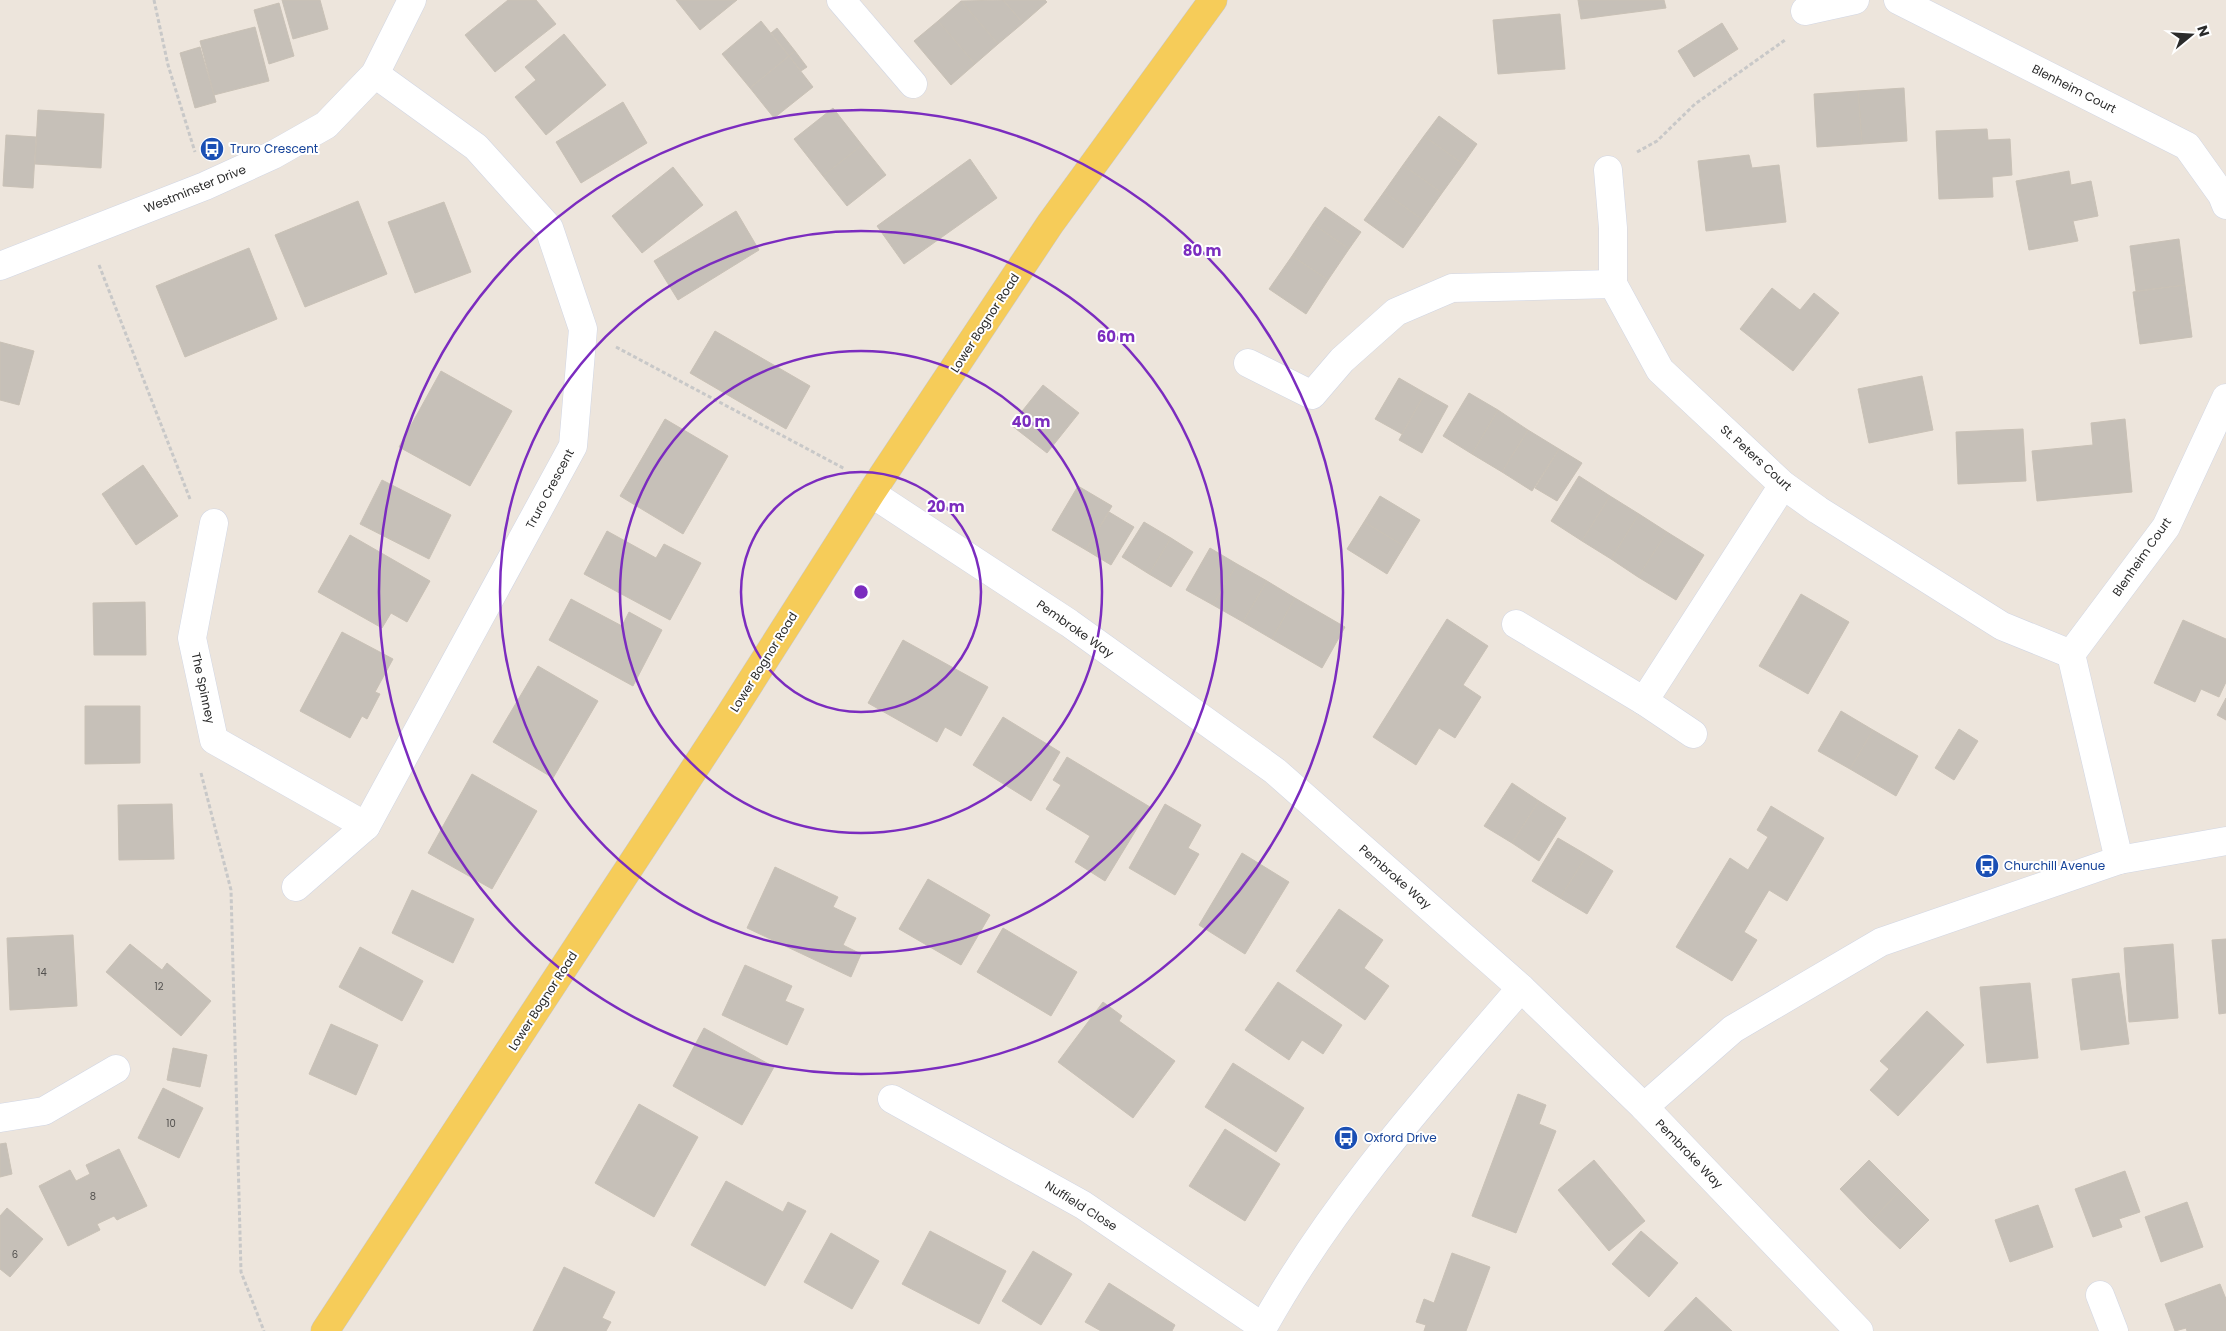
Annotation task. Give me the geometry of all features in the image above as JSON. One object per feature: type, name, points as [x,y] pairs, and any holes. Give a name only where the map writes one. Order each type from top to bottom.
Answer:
[{"type":"main road","name":"Lower Bognor Road","points":[[325,1331],[727,719],[871,493],[1050,224],[1213,0]]},
{"type":"street","name":"Westminster Drive","points":[[0,266],[205,186],[273,155],[326,125],[374,74],[412,0]]},
{"type":"street","points":[[841,0],[913,84]]},
{"type":"street","points":[[1805,11],[1855,0]]},
{"type":"street","name":"Blenheim Court","points":[[1898,0],[2188,146],[2222,195],[2226,205]]},
{"type":"street","name":"Truro Crescent","points":[[296,887],[366,826],[573,446],[583,329],[549,228],[476,147],[374,74]]},
{"type":"street","name":"St. Peters Court","points":[[1608,170],[1613,228],[1613,284],[1660,370],[1783,485],[1818,510],[2002,626],[2070,654]]},
{"type":"street","points":[[1248,363],[1312,395],[1342,360],[1396,312],[1452,288],[1613,284]]},
{"type":"street","name":"Blenheim Court","points":[[2070,654],[2166,527],[2226,398]]},
{"type":"street","points":[[1644,701],[1783,485]]},
{"type":"street","name":"Pembroke Way","points":[[871,493],[1069,623],[1275,771],[1521,988],[1644,1107],[1859,1331]]},
{"type":"street","name":"The Spinney","points":[[203,515],[192,638],[214,740],[366,826]]},
{"type":"street","points":[[1516,624],[1644,701],[1693,734]]},
{"type":"street","points":[[2070,654],[2119,860]]},
{"type":"street","points":[[1644,1107],[1732,1029],[1881,942],[2119,860],[2226,841]]},
{"type":"street","points":[[1262,1329],[1307,1252],[1392,1138],[1521,988]]},
{"type":"street","points":[[0,1118],[44,1111],[116,1069]]},
{"type":"street","name":"Nuffield Close","points":[[892,1099],[1083,1205],[1262,1329]]},
{"type":"street","points":[[2100,1295],[2114,1331]]},
{"type":"path","points":[[154,0],[168,65],[205,186]]},
{"type":"path","points":[[1608,170],[1657,141],[1695,104],[1792,36],[1805,11]]},
{"type":"path","points":[[87,232],[203,515]]},
{"type":"path","points":[[583,329],[850,472]]},
{"type":"path","points":[[199,764],[231,890],[241,1272],[264,1331]]},
{"type":"building","points":[[282,0],[320,0],[328,29],[293,39]]},
{"type":"building","points":[[508,0],[536,0],[556,24],[495,72],[465,35]]},
{"type":"building","points":[[676,0],[737,0],[700,30]]},
{"type":"building","points":[[1003,0],[1023,23],[998,44],[961,1]]},
{"type":"building","points":[[1003,0],[1045,0],[1047,2],[1023,23]]},
{"type":"building","points":[[1578,0],[1664,0],[1666,8],[1581,19]]},
{"type":"building","points":[[961,1],[998,44],[975,64],[938,21]]},
{"type":"building","points":[[279,3],[294,56],[269,64],[254,10]]},
{"type":"building","points":[[1560,14],[1565,69],[1498,74],[1493,20]]},
{"type":"building","points":[[761,21],[789,56],[750,88],[722,54]]},
{"type":"building","points":[[938,21],[975,64],[951,85],[914,41]]},
{"type":"building","points":[[1722,23],[1738,49],[1694,77],[1678,51]]},
{"type":"building","points":[[255,27],[269,81],[214,95],[200,41]]},
{"type":"building","points":[[777,28],[795,51],[789,56],[771,33]]},
{"type":"building","points":[[564,34],[606,85],[546,135],[515,97],[536,80],[525,67]]},
{"type":"building","points":[[200,47],[216,102],[195,108],[180,53]]},
{"type":"building","points":[[795,51],[807,67],[801,71],[789,56]]},
{"type":"building","points":[[789,56],[813,87],[774,118],[750,88]]},
{"type":"building","points":[[1904,88],[1907,141],[1862,144],[1858,91]]},
{"type":"building","points":[[1858,91],[1862,144],[1817,147],[1814,94]]},
{"type":"building","points":[[623,102],[647,143],[581,183],[556,142]]},
{"type":"building","points":[[833,108],[862,145],[823,176],[794,139]]},
{"type":"building","points":[[38,110],[104,114],[101,168],[35,164]]},
{"type":"building","points":[[1439,116],[1477,144],[1463,164],[1424,136]]},
{"type":"building","points":[[1987,129],[1988,140],[2010,139],[2012,175],[1992,177],[1993,197],[1939,199],[1936,131]]},
{"type":"building","points":[[6,135],[36,137],[33,188],[3,186]]},
{"type":"building","points":[[1424,136],[1463,164],[1442,193],[1403,165]]},
{"type":"building","points":[[862,145],[886,175],[847,206],[823,176]]},
{"type":"building","points":[[1749,155],[1752,168],[1779,165],[1786,222],[1706,231],[1698,161]]},
{"type":"building","points":[[970,159],[997,198],[904,264],[877,226]]},
{"type":"building","points":[[1403,165],[1442,193],[1423,220],[1384,192]]},
{"type":"building","points":[[673,167],[703,205],[642,253],[612,216]]},
{"type":"building","points":[[2069,171],[2071,185],[2091,181],[2098,216],[2073,221],[2078,241],[2029,250],[2016,181]]},
{"type":"building","points":[[1384,192],[1423,220],[1403,248],[1364,220]]},
{"type":"building","points":[[358,201],[387,274],[305,307],[275,235]]},
{"type":"building","points":[[444,202],[471,272],[415,293],[388,222]]},
{"type":"building","points":[[1325,207],[1361,232],[1349,249],[1313,224]]},
{"type":"building","points":[[736,211],[759,250],[678,300],[654,261]]},
{"type":"building","points":[[1313,224],[1349,249],[1328,280],[1292,256]]},
{"type":"building","points":[[2179,239],[2185,285],[2136,291],[2130,246]]},
{"type":"building","points":[[249,248],[277,319],[185,357],[156,286]]},
{"type":"building","points":[[1292,256],[1328,280],[1306,314],[1269,289]]},
{"type":"building","points":[[2185,285],[2192,337],[2140,344],[2133,292]]},
{"type":"building","points":[[1772,288],[1800,310],[1814,293],[1839,313],[1793,371],[1740,329]]},
{"type":"building","points":[[715,331],[810,386],[786,429],[690,373]]},
{"type":"building","points":[[0,342],[34,351],[19,405],[0,400]]},
{"type":"building","points":[[441,371],[512,411],[470,486],[399,447]]},
{"type":"building","points":[[1922,376],[1933,430],[1869,443],[1858,389]]},
{"type":"building","points":[[1399,378],[1425,393],[1402,434],[1375,419]]},
{"type":"building","points":[[1043,385],[1079,413],[1047,453],[1011,425]]},
{"type":"building","points":[[1425,393],[1448,406],[1422,453],[1399,440]]},
{"type":"building","points":[[1469,393],[1498,410],[1472,454],[1443,436]]},
{"type":"building","points":[[1498,410],[1528,430],[1502,472],[1472,454]]},
{"type":"building","points":[[665,419],[728,456],[683,534],[620,496]]},
{"type":"building","points":[[2125,419],[2132,492],[2037,501],[2032,451],[2093,445],[2091,423]]},
{"type":"building","points":[[2023,429],[2026,481],[1958,484],[1956,432]]},
{"type":"building","points":[[1528,430],[1559,449],[1532,491],[1502,472]]},
{"type":"building","points":[[1559,449],[1582,463],[1557,501],[1535,488]]},
{"type":"building","points":[[143,465],[178,516],[136,545],[102,494]]},
{"type":"building","points":[[1579,476],[1610,496],[1582,541],[1551,521]]},
{"type":"building","points":[[382,480],[451,515],[429,559],[360,524]]},
{"type":"building","points":[[1078,486],[1112,506],[1086,550],[1052,530]]},
{"type":"building","points":[[1380,496],[1420,520],[1404,546],[1364,522]]},
{"type":"building","points":[[1610,496],[1639,514],[1611,559],[1582,541]]},
{"type":"building","points":[[1109,512],[1134,527],[1111,565],[1086,550]]},
{"type":"building","points":[[1639,514],[1667,532],[1638,577],[1611,559]]},
{"type":"building","points":[[1144,522],[1171,538],[1149,574],[1122,557]]},
{"type":"building","points":[[1364,522],[1404,546],[1387,574],[1347,549]]},
{"type":"building","points":[[607,531],[656,558],[664,544],[701,563],[670,620],[584,574]]},
{"type":"building","points":[[1667,532],[1704,555],[1676,600],[1638,577]]},
{"type":"building","points":[[350,535],[430,581],[407,622],[391,613],[382,628],[318,592]]},
{"type":"building","points":[[1171,538],[1193,552],[1171,587],[1149,574]]},
{"type":"building","points":[[1210,548],[1237,564],[1213,605],[1186,590]]},
{"type":"building","points":[[1237,564],[1267,581],[1243,622],[1213,605]]},
{"type":"building","points":[[1267,581],[1295,598],[1272,639],[1243,622]]},
{"type":"building","points":[[1801,594],[1849,622],[1808,694],[1759,666]]},
{"type":"building","points":[[1295,598],[1345,627],[1322,668],[1272,639]]},
{"type":"building","points":[[571,599],[622,626],[629,612],[662,630],[633,686],[549,640]]},
{"type":"building","points":[[145,602],[146,655],[94,655],[93,603]]},
{"type":"building","points":[[1447,619],[1488,646],[1463,685],[1481,697],[1455,738],[1439,728],[1416,765],[1373,737]]},
{"type":"building","points":[[2183,620],[2226,639],[2226,682],[2219,697],[2201,689],[2195,702],[2154,683]]},
{"type":"building","points":[[342,632],[393,659],[375,692],[380,694],[367,719],[362,716],[350,738],[300,711]]},
{"type":"building","points":[[903,640],[988,687],[961,736],[945,727],[937,742],[868,703]]},
{"type":"building","points":[[538,666],[598,701],[553,778],[493,742]]},
{"type":"building","points":[[2226,698],[2226,720],[2217,715]]},
{"type":"building","points":[[85,706],[140,706],[140,763],[85,764]]},
{"type":"building","points":[[1841,711],[1873,730],[1850,769],[1818,751]]},
{"type":"building","points":[[1003,717],[1060,752],[1031,801],[973,765]]},
{"type":"building","points":[[1959,729],[1978,741],[1954,780],[1935,768]]},
{"type":"building","points":[[1873,730],[1918,756],[1896,796],[1850,769]]},
{"type":"building","points":[[1067,757],[1150,807],[1105,881],[1075,862],[1090,836],[1046,809],[1061,785],[1053,780]]},
{"type":"building","points":[[472,774],[537,811],[492,889],[428,853]]},
{"type":"building","points":[[1512,783],[1539,801],[1512,843],[1484,826]]},
{"type":"building","points":[[1539,801],[1566,818],[1539,861],[1512,843]]},
{"type":"building","points":[[172,804],[174,859],[119,860],[118,805]]},
{"type":"building","points":[[1165,804],[1201,825],[1188,848],[1199,854],[1175,895],[1129,868]]},
{"type":"building","points":[[1771,806],[1824,838],[1787,901],[1769,890],[1744,932],[1757,940],[1732,981],[1676,947],[1730,858],[1748,870],[1768,837],[1757,830]]},
{"type":"building","points":[[1558,838],[1587,855],[1560,898],[1532,881]]},
{"type":"building","points":[[1242,853],[1289,882],[1245,954],[1199,925]]},
{"type":"building","points":[[1587,855],[1613,871],[1587,914],[1560,898]]},
{"type":"building","points":[[775,867],[838,897],[833,907],[856,918],[843,945],[861,954],[851,977],[747,928]]},
{"type":"building","points":[[928,879],[990,915],[961,965],[899,929]]},
{"type":"building","points":[[412,890],[474,919],[453,963],[392,933]]},
{"type":"building","points":[[1339,909],[1383,940],[1364,968],[1389,986],[1365,1020],[1296,971]]},
{"type":"building","points":[[1003,928],[1077,972],[1051,1016],[977,972]]},
{"type":"building","points":[[73,935],[77,1006],[10,1010],[7,938]]},
{"type":"building","points":[[2226,939],[2226,1013],[2219,1014],[2212,940]]},
{"type":"building","points":[[130,944],[162,970],[167,963],[211,1001],[181,1036],[106,972]]},
{"type":"building","points":[[2173,944],[2178,1018],[2129,1022],[2124,948]]},
{"type":"building","points":[[360,947],[423,981],[402,1021],[339,987]]},
{"type":"building","points":[[745,965],[792,986],[785,1001],[804,1009],[787,1045],[722,1015]]},
{"type":"building","points":[[2119,973],[2129,1044],[2081,1050],[2072,979]]},
{"type":"building","points":[[1278,982],[1342,1025],[1323,1054],[1302,1040],[1289,1060],[1245,1030]]},
{"type":"building","points":[[2030,983],[2038,1058],[1987,1063],[1980,987]]},
{"type":"building","points":[[1103,1002],[1122,1016],[1119,1021],[1175,1061],[1133,1118],[1058,1062]]},
{"type":"building","points":[[1927,1011],[1964,1045],[1898,1116],[1870,1090],[1889,1069],[1880,1061]]},
{"type":"building","points":[[331,1024],[378,1045],[356,1095],[309,1074]]},
{"type":"building","points":[[704,1028],[774,1067],[742,1125],[673,1086]]},
{"type":"building","points":[[173,1048],[207,1055],[200,1087],[167,1080]]},
{"type":"building","points":[[1233,1063],[1304,1108],[1276,1152],[1205,1107]]},
{"type":"building","points":[[163,1088],[203,1108],[179,1158],[138,1138]]},
{"type":"building","points":[[1518,1094],[1546,1105],[1539,1124],[1556,1131],[1516,1233],[1472,1216]]},
{"type":"building","points":[[639,1104],[698,1137],[654,1217],[595,1183]]},
{"type":"building","points":[[1225,1129],[1280,1164],[1245,1221],[1189,1186]]},
{"type":"building","points":[[6,1143],[12,1174],[0,1177],[0,1144]]},
{"type":"building","points":[[119,1149],[147,1206],[117,1220],[114,1216],[97,1224],[100,1230],[68,1246],[39,1186],[70,1170],[76,1181],[90,1174],[86,1165]]},
{"type":"building","points":[[1594,1160],[1645,1221],[1609,1251],[1558,1190]]},
{"type":"building","points":[[1869,1160],[1900,1191],[1871,1221],[1840,1189]]},
{"type":"building","points":[[2125,1171],[2140,1212],[2119,1219],[2122,1227],[2093,1237],[2075,1189]]},
{"type":"building","points":[[726,1181],[783,1212],[788,1202],[806,1211],[765,1286],[691,1245]]},
{"type":"building","points":[[1900,1191],[1929,1220],[1900,1249],[1871,1221]]},
{"type":"building","points":[[2187,1202],[2203,1247],[2161,1262],[2145,1217]]},
{"type":"building","points":[[2038,1205],[2053,1247],[2010,1262],[1995,1220]]},
{"type":"building","points":[[7,1208],[43,1239],[10,1277],[0,1269],[0,1216]]},
{"type":"building","points":[[930,1231],[1006,1271],[979,1324],[902,1284]]},
{"type":"building","points":[[1641,1231],[1678,1263],[1649,1297],[1612,1264]]},
{"type":"building","points":[[831,1233],[879,1261],[852,1309],[804,1282]]},
{"type":"building","points":[[1033,1251],[1072,1274],[1041,1325],[1002,1301]]},
{"type":"building","points":[[1452,1253],[1490,1267],[1466,1331],[1424,1331],[1426,1325],[1416,1322],[1424,1299],[1434,1303]]},
{"type":"building","points":[[564,1267],[615,1292],[602,1318],[611,1322],[606,1331],[533,1331]]},
{"type":"building","points":[[1109,1283],[1175,1325],[1172,1331],[1101,1331],[1085,1322]]},
{"type":"building","points":[[2220,1284],[2226,1299],[2226,1331],[2187,1331],[2186,1328],[2175,1331],[2165,1304]]},
{"type":"building","points":[[1696,1297],[1732,1331],[1664,1331]]},
{"type":"place","name":"Truro Crescent","points":[[212,149]]},
{"type":"place","name":"Churchill Avenue","points":[[1987,866]]},
{"type":"place","name":"Oxford Drive","points":[[1346,1138]]}]
